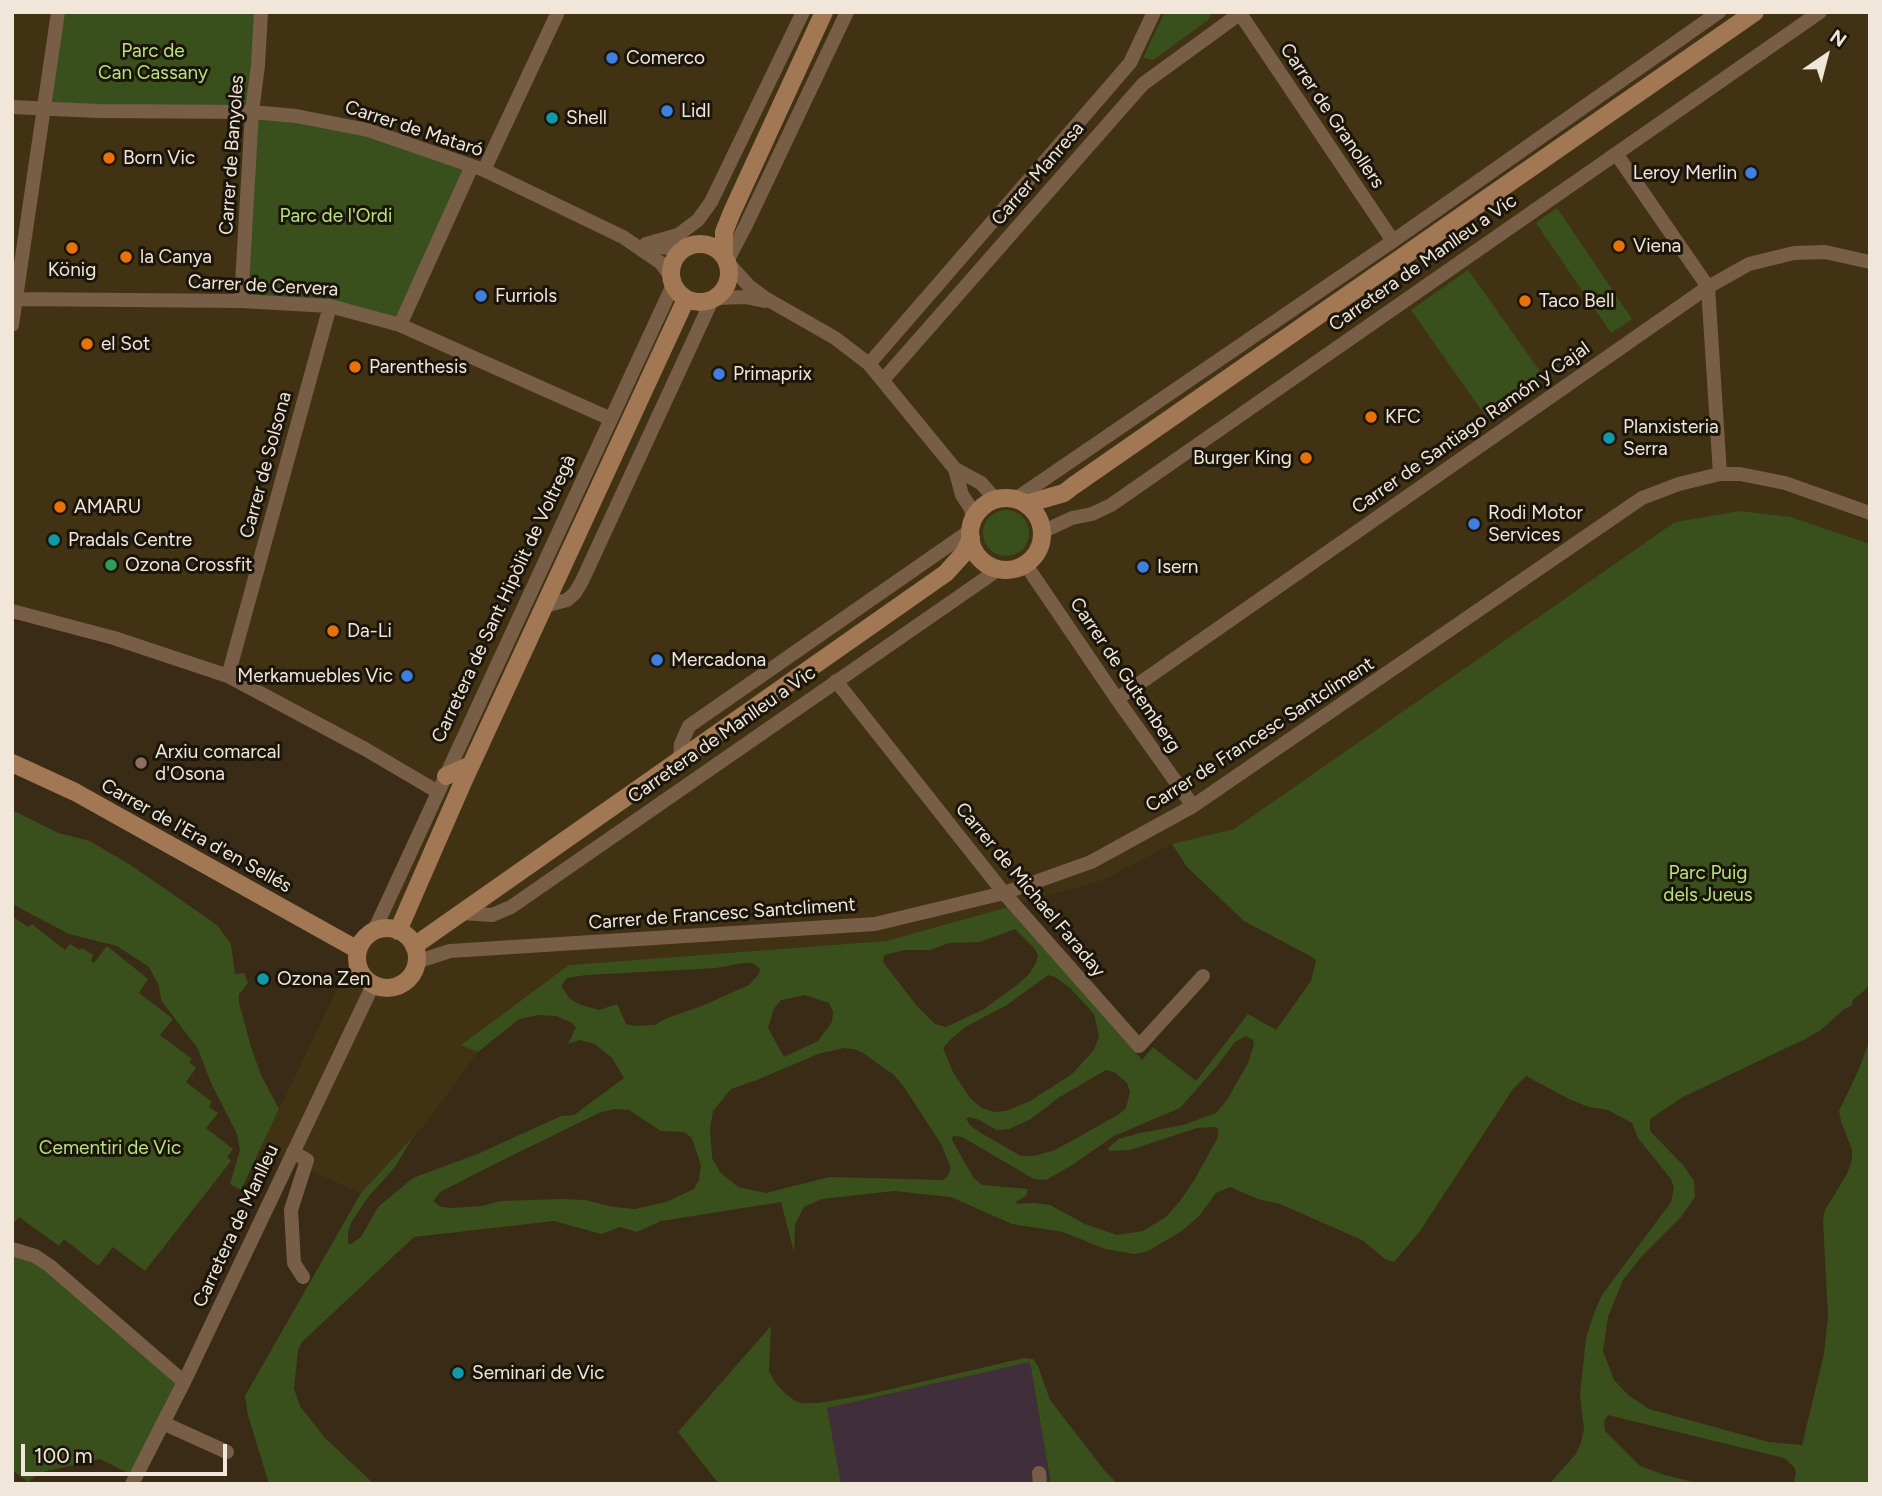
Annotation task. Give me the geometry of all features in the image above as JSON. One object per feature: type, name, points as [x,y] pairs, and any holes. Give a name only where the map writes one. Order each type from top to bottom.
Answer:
[{"type":"street","points":[[12,326],[58,12]]},
{"type":"street","name":"Carrer de Banyoles","points":[[241,301],[261,12]]},
{"type":"street","points":[[400,325],[558,12]]},
{"type":"street","points":[[646,244],[678,235],[698,220],[711,202],[803,12]]},
{"type":"street","points":[[714,299],[722,293],[728,282],[724,232],[824,12]]},
{"type":"street","points":[[726,260],[745,227],[847,12]]},
{"type":"street","points":[[869,365],[1130,63],[1154,12]]},
{"type":"street","name":"Carretera de Manlleu a Vic","points":[[1012,501],[1394,241],[1719,12]]},
{"type":"street","name":"Carretera de Manlleu a Vic","points":[[1042,530],[1063,493],[1755,12]]},
{"type":"street","name":"Carretera de Manlleu a Vic","points":[[1042,530],[1111,505],[1820,12]]},
{"type":"street","name":"Carrer de Granollers","points":[[1240,13],[1394,241]]},
{"type":"street","name":"Carrer Manresa","points":[[883,380],[1143,84],[1240,13]]},
{"type":"street","name":"Carrer de Mataró","points":[[12,107],[97,111],[252,112],[296,116],[368,130],[478,168],[623,237],[652,255],[672,281]]},
{"type":"street","points":[[1616,155],[1708,287],[1720,474]]},
{"type":"street","points":[[733,161],[733,210],[718,230],[687,248],[673,262],[672,281],[687,299],[699,303],[745,297],[776,305]]},
{"type":"street","name":"Carrer de Mataró","points":[[623,237],[646,244],[687,248]]},
{"type":"street","points":[[687,248],[709,245],[749,286],[776,305],[835,338],[883,380],[955,469],[1037,516],[1042,530],[1038,551],[1026,565],[1009,570],[992,566],[976,553],[970,507],[962,495],[955,469]]},
{"type":"street","name":"Carrer de Santiago Ramón y Cajal","points":[[1117,699],[1708,287],[1749,264],[1794,253],[1825,252],[1870,262]]},
{"type":"street","name":"Carretera de Sant Hipòlit de Voltregà","points":[[374,931],[672,281]]},
{"type":"street","name":"Carrer de Cervera","points":[[16,299],[241,301],[330,306],[400,325],[611,419]]},
{"type":"street","name":"Carretera de Sant Hipòlit de Voltregà","points":[[398,930],[471,765],[687,299]]},
{"type":"street","name":"Carretera de Sant Hipòlit de Voltregà","points":[[545,606],[567,600],[582,581],[714,299]]},
{"type":"street","name":"Carrer de Solsona","points":[[228,676],[330,306]]},
{"type":"street","name":"Carrer de Francesc Santcliment","points":[[415,954],[875,924],[1004,893],[1091,862],[1193,806],[1642,498],[1679,484],[1720,474],[1740,474],[1785,483],[1870,513]]},
{"type":"street","name":"Carretera de Manlleu a Vic","points":[[1012,501],[1063,493]]},
{"type":"street","points":[[680,760],[681,744],[689,726],[972,529],[983,507],[1012,501]]},
{"type":"street","name":"Carretera de Manlleu a Vic","points":[[415,954],[461,913],[946,573],[964,553],[972,529]]},
{"type":"street","name":"Carrer de Gutemberg","points":[[1026,565],[1193,806]]},
{"type":"street","name":"Carretera de Manlleu a Vic","points":[[946,573],[992,566]]},
{"type":"street","name":"Carretera de Manlleu a Vic","points":[[461,913],[492,915],[511,907],[836,681],[992,566]]},
{"type":"street","points":[[12,611],[114,638],[228,676],[365,749],[442,784],[471,765]]},
{"type":"street","name":"Carrer de Michael Faraday","points":[[836,681],[1004,893],[1139,1046],[1203,976]]},
{"type":"street","name":"Carrer de l'Era d'en Sellés","points":[[12,763],[75,792],[358,950]]},
{"type":"street","points":[[384,928],[398,930],[407,936],[415,954],[411,976],[403,984],[388,988],[373,985],[359,970],[358,950],[366,937],[374,931],[384,928]]},
{"type":"street","name":"Carretera de Manlleu","points":[[132,1484],[184,1382],[373,985]]},
{"type":"street","points":[[293,1152],[307,1160],[291,1210],[294,1263],[303,1278]]},
{"type":"street","points":[[12,1249],[36,1256],[50,1266],[184,1382]]},
{"type":"street","points":[[163,1423],[227,1452]]},
{"type":"shaded area","points":[[12,12],[1870,12],[1870,544],[1791,517],[1739,511],[1675,522],[1234,829],[1172,844],[1103,880],[886,941],[569,965],[462,1044],[478,1052],[424,1126],[361,1193],[260,1149],[432,792],[228,674],[12,611]]},
{"type":"shaded area","points":[[1030,1362],[1051,1484],[841,1484],[827,1408]]},
{"type":"green space","name":"Parc de Can Cassany","points":[[58,12],[261,12],[252,112],[44,107]]},
{"type":"green space","points":[[1165,12],[1212,12],[1208,20],[1153,60],[1143,58]]},
{"type":"green space","name":"Parc de l'Ordi","points":[[252,112],[296,116],[472,166],[400,325],[330,306],[241,301]]},
{"type":"green space","points":[[1557,208],[1632,319],[1611,333],[1536,223]]},
{"type":"green space","points":[[1468,270],[1544,377],[1487,418],[1411,310]]},
{"type":"green space","points":[[1006,510],[1015,511],[1022,517],[1028,524],[1028,542],[1022,549],[1015,555],[1006,556],[997,555],[990,549],[984,542],[983,533],[984,524],[990,517],[997,511]]},
{"type":"green space","name":"Parc Puig dels Jueus","points":[[1739,511],[1791,517],[1870,544],[1870,982],[1853,1000],[1852,1005],[1821,1030],[1683,1097],[1650,1119],[1650,1131],[1683,1165],[1694,1181],[1695,1197],[1681,1217],[1641,1257],[1623,1280],[1608,1317],[1603,1351],[1614,1380],[1628,1395],[1649,1409],[1769,1442],[1802,1445],[1824,1354],[1828,1316],[1823,1220],[1825,1210],[1847,1174],[1852,1159],[1852,1150],[1839,1111],[1870,1039],[1870,1484],[1793,1484],[1796,1473],[1794,1467],[1784,1458],[1608,1415],[1604,1421],[1605,1431],[1640,1466],[1701,1484],[1549,1484],[1576,1454],[1584,1430],[1580,1394],[1586,1338],[1594,1313],[1602,1295],[1671,1202],[1674,1188],[1671,1179],[1638,1138],[1632,1123],[1608,1110],[1571,1100],[1526,1076],[1513,1089],[1420,1231],[1394,1262],[1385,1259],[1362,1240],[1280,1204],[1258,1199],[1230,1187],[1216,1193],[1199,1216],[1182,1231],[1148,1251],[1134,1254],[1105,1249],[1063,1232],[1012,1224],[951,1197],[894,1191],[822,1199],[804,1207],[795,1224],[794,1252],[781,1202],[661,1221],[637,1232],[620,1227],[601,1234],[554,1221],[414,1237],[302,1342],[298,1350],[294,1389],[300,1406],[325,1438],[374,1484],[269,1484],[248,1415],[245,1396],[361,1193],[413,1137],[395,1167],[368,1197],[351,1223],[348,1244],[361,1237],[378,1207],[413,1178],[480,1153],[561,1116],[574,1115],[624,1078],[612,1058],[595,1044],[579,1040],[568,1044],[576,1027],[556,1016],[538,1015],[519,1019],[478,1052],[461,1045],[569,965],[886,941],[1008,907],[1142,1060],[1153,1047],[1196,1081],[1248,1014],[1276,1030],[1311,981],[1316,961],[1244,921],[1187,867],[1172,844],[1234,829],[1675,522]],"holes":[[[1015,929],[1038,955],[1029,974],[1017,985],[984,1009],[946,1027],[935,1024],[917,1006],[883,962],[884,955],[905,950],[930,950],[949,943],[980,942]],[[743,963],[753,963],[760,969],[749,985],[655,1025],[635,1026],[626,1024],[617,1004],[599,1010],[570,999],[561,986],[567,978],[716,968]],[[1048,975],[1069,987],[1094,1014],[1099,1036],[1094,1050],[1072,1074],[1030,1101],[1006,1111],[994,1112],[982,1108],[970,1098],[953,1072],[943,1048],[967,1026],[1007,1005]],[[805,995],[829,1003],[833,1012],[832,1022],[818,1041],[784,1057],[768,1028],[774,1008],[781,1000]],[[1246,1036],[1253,1040],[1248,1063],[1227,1100],[1216,1113],[1183,1125],[1119,1139],[1108,1148],[1109,1151],[1130,1150],[1197,1128],[1218,1129],[1218,1137],[1180,1201],[1166,1217],[1143,1231],[1117,1235],[1085,1224],[1050,1205],[1018,1204],[1015,1202],[1026,1196],[1028,1189],[982,1185],[973,1177],[952,1140],[953,1136],[962,1137],[1034,1179],[1046,1180],[1114,1136],[1180,1108],[1235,1042]],[[843,1048],[863,1053],[894,1075],[904,1087],[941,1144],[951,1168],[947,1177],[943,1180],[830,1177],[766,1193],[738,1187],[720,1172],[712,1158],[710,1128],[713,1111],[731,1089],[818,1054]],[[1106,1070],[1114,1072],[1127,1083],[1130,1092],[1126,1108],[1118,1115],[1055,1150],[1034,1156],[1021,1156],[981,1133],[966,1119],[977,1119],[997,1130],[1009,1129],[1031,1119],[1058,1098]],[[615,1109],[629,1110],[661,1131],[684,1132],[692,1138],[701,1166],[699,1180],[694,1189],[666,1202],[635,1209],[585,1200],[561,1199],[501,1201],[482,1206],[451,1208],[441,1207],[433,1201],[440,1192],[601,1112]]]},
{"type":"green space","points":[[12,810],[58,833],[90,841],[132,866],[217,925],[231,944],[235,974],[244,973],[248,983],[239,994],[239,1003],[251,1047],[261,1075],[279,1109],[241,1190],[230,1184],[240,1150],[237,1134],[211,1083],[198,1049],[161,1000],[159,986],[149,967],[117,946],[69,934],[12,904]]},
{"type":"green space","name":"Cementiri de Vic","points":[[12,916],[28,927],[32,924],[65,950],[70,944],[80,950],[82,948],[93,955],[91,961],[94,963],[107,946],[148,979],[139,993],[173,1019],[160,1035],[192,1059],[189,1062],[196,1068],[186,1082],[212,1102],[209,1107],[218,1113],[206,1128],[233,1149],[227,1157],[231,1161],[145,1271],[113,1247],[98,1266],[64,1239],[59,1246],[19,1217],[15,1222],[12,1219]]},
{"type":"green space","points":[[12,1249],[35,1256],[184,1382],[136,1477],[100,1459],[39,1473],[28,1482],[12,1470]]},
{"type":"green space","points":[[771,1326],[769,1371],[786,1394],[803,1403],[865,1395],[1024,1358],[1033,1359],[1050,1400],[1118,1484],[1051,1484],[1030,1362],[827,1408],[841,1484],[719,1484],[678,1432]]},
{"type":"place","name":"Comerco","points":[[612,58]]},
{"type":"place","name":"Lidl","points":[[667,111]]},
{"type":"place","name":"Shell","points":[[552,118]]},
{"type":"place","name":"Born Vic","points":[[109,158]]},
{"type":"place","name":"Leroy Merlin","points":[[1751,173]]},
{"type":"place","name":"Viena","points":[[1619,246]]},
{"type":"place","name":"König","points":[[72,248]]},
{"type":"place","name":"la Canya","points":[[126,257]]},
{"type":"place","name":"Furriols","points":[[481,296]]},
{"type":"place","name":"Taco Bell","points":[[1525,301]]},
{"type":"place","name":"el Sot","points":[[87,344]]},
{"type":"place","name":"Parenthesis","points":[[355,367]]},
{"type":"place","name":"Primaprix","points":[[719,374]]},
{"type":"place","name":"KFC","points":[[1371,417]]},
{"type":"place","name":"Planxisteria Serra","points":[[1609,438]]},
{"type":"place","name":"Burger King","points":[[1306,458]]},
{"type":"place","name":"AMARU","points":[[60,507]]},
{"type":"place","name":"Rodi Motor Services","points":[[1474,524]]},
{"type":"place","name":"Pradals Centre","points":[[54,540]]},
{"type":"place","name":"Ozona Crossfit","points":[[111,565]]},
{"type":"place","name":"Isern","points":[[1143,567]]},
{"type":"place","name":"Da-Li","points":[[333,631]]},
{"type":"place","name":"Mercadona","points":[[657,660]]},
{"type":"place","name":"Merkamuebles Vic","points":[[407,676]]},
{"type":"place","name":"Arxiu comarcal d'Osona","points":[[141,763]]},
{"type":"place","name":"Ozona Zen","points":[[263,979]]},
{"type":"place","name":"Seminari de Vic","points":[[458,1373]]}]
